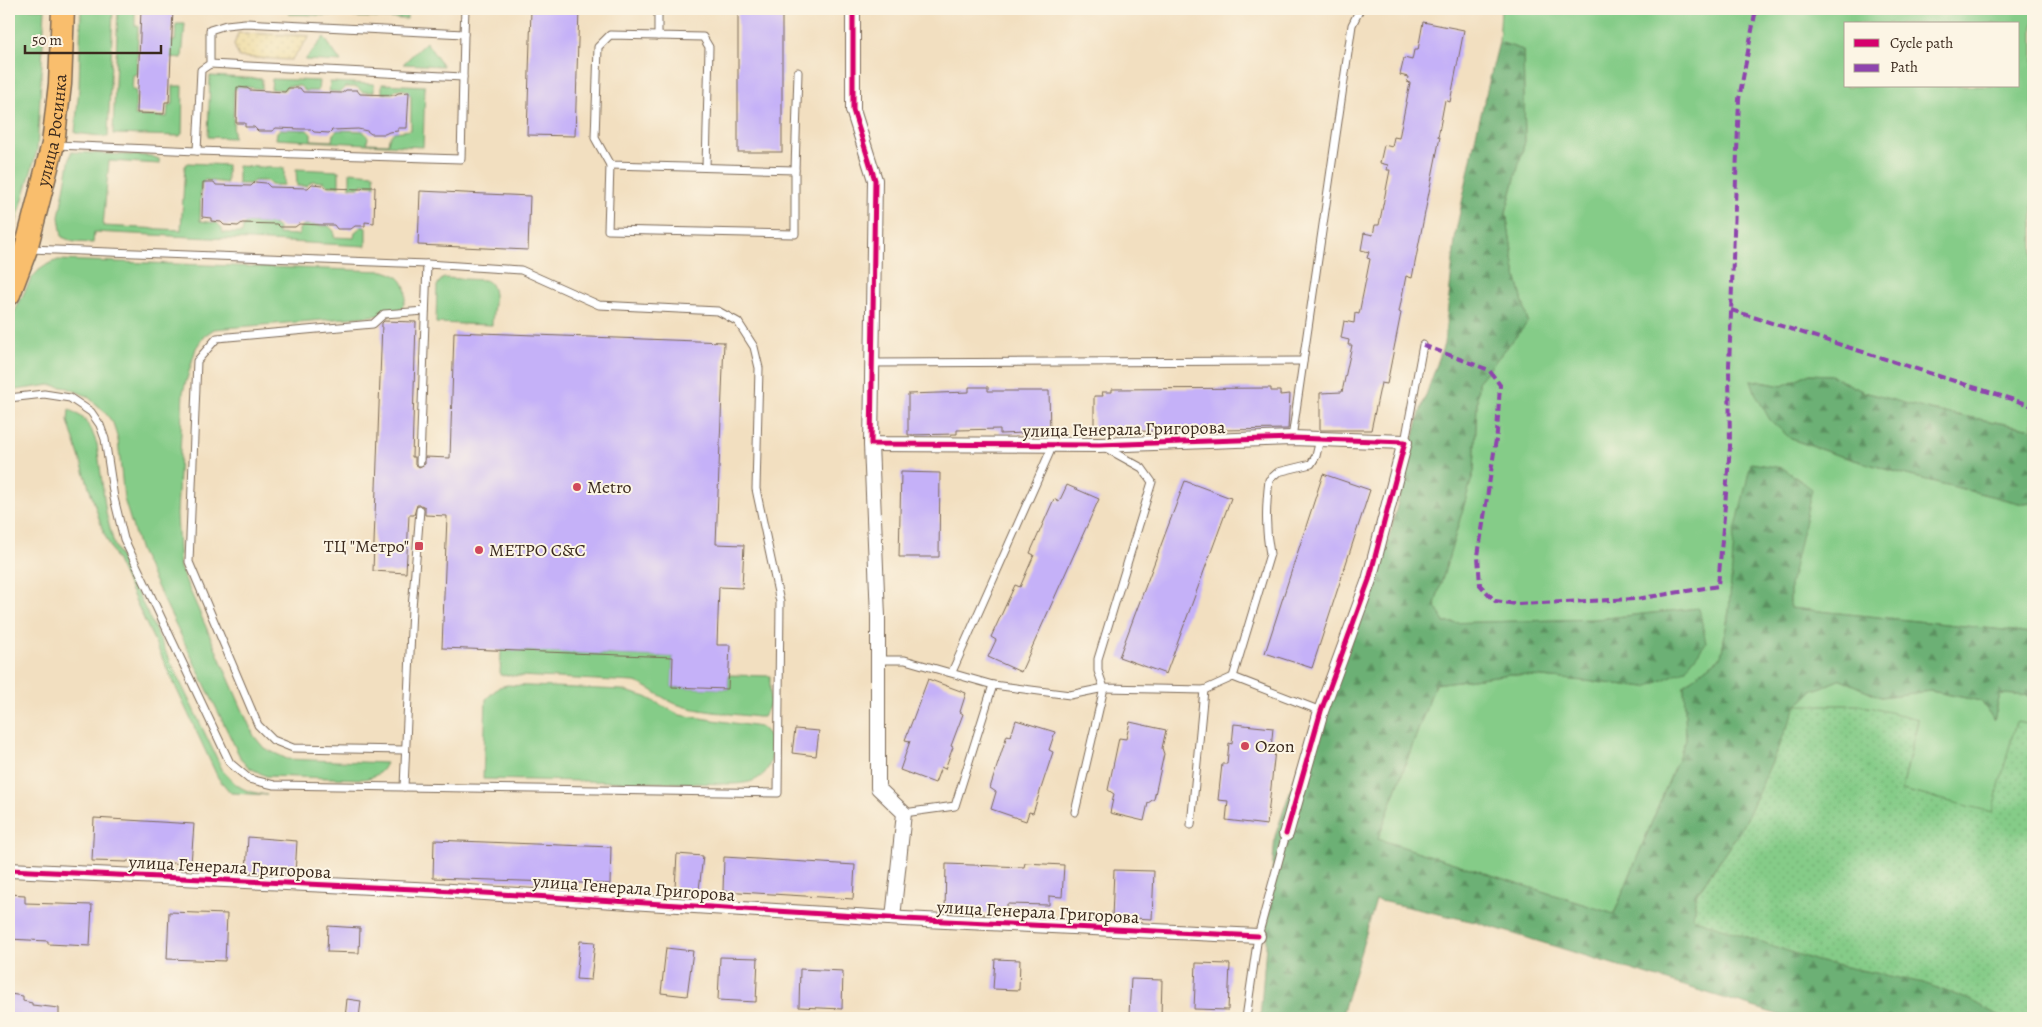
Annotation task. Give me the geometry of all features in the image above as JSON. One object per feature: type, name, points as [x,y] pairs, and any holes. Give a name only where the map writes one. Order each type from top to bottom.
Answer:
[{"type":"main road","name":"улица Росинка","points":[[9,294],[26,249],[53,144],[60,84],[63,9]]},
{"type":"street","points":[[853,9],[853,110],[875,180],[870,444],[878,617],[878,788],[904,813],[892,918]]},
{"type":"street","name":"улица Генерала Григорова","points":[[870,444],[1099,445],[1292,438],[1406,442]]},
{"type":"street","points":[[1286,834],[1320,711],[1368,580],[1406,442]]},
{"type":"street","name":"улица Генерала Григорова","points":[[9,870],[436,890],[892,918],[1258,936]]},
{"type":"lane","points":[[53,144],[197,151],[461,159],[465,9]]},
{"type":"lane","points":[[658,9],[658,36]]},
{"type":"lane","points":[[1292,438],[1350,34],[1360,9]]},
{"type":"lane","points":[[210,64],[210,30],[226,25],[245,23],[464,34]]},
{"type":"lane","points":[[706,167],[709,47],[703,37],[610,35],[598,47],[595,138],[610,165],[608,230],[795,234],[798,72]]},
{"type":"lane","points":[[197,151],[201,70],[210,64],[463,77]]},
{"type":"lane","points":[[610,165],[795,170]]},
{"type":"lane","points":[[9,398],[44,394],[70,398],[91,412],[100,425],[105,439],[114,498],[124,539],[230,762],[248,779],[274,786],[778,793],[780,602],[756,490],[759,368],[754,347],[738,322],[718,312],[599,305],[521,270],[427,264],[26,249]]},
{"type":"lane","points":[[420,462],[427,264]]},
{"type":"lane","points":[[405,750],[294,748],[273,740],[258,725],[189,562],[197,361],[217,338],[373,324],[384,314],[425,311]]},
{"type":"lane","points":[[1406,442],[1423,345]]},
{"type":"lane","points":[[873,363],[1304,361]]},
{"type":"lane","points":[[1234,678],[1270,554],[1266,534],[1269,480],[1278,472],[1310,464],[1316,456],[1320,439]]},
{"type":"lane","points":[[952,672],[1053,444]]},
{"type":"lane","points":[[1076,812],[1104,688],[1098,671],[1098,659],[1152,482],[1142,468],[1099,445]]},
{"type":"lane","points":[[404,787],[412,608],[420,510]]},
{"type":"lane","points":[[878,660],[906,660],[994,685],[1070,695],[1104,688],[1204,690],[1234,678],[1320,711]]},
{"type":"lane","points":[[904,813],[955,806],[994,685]]},
{"type":"lane","points":[[1191,825],[1204,690]]},
{"type":"lane","points":[[1246,1018],[1258,936],[1286,834]]},
{"type":"green space","points":[[9,9],[45,9],[37,151],[9,247]]},
{"type":"green space","points":[[81,9],[113,9],[108,137],[75,133],[79,88]]},
{"type":"green space","points":[[118,9],[139,9],[135,11],[135,26],[138,26],[137,74],[133,75],[132,90],[136,90],[135,116],[167,117],[168,105],[173,104],[173,86],[183,86],[182,133],[180,136],[113,134]]},
{"type":"green space","points":[[289,9],[344,10],[344,16],[289,14]]},
{"type":"green space","points":[[371,9],[391,9],[391,12],[407,13],[407,19],[353,17],[353,10],[371,11]]},
{"type":"green space","points":[[1501,9],[2033,9],[2033,429],[1920,408],[1864,392],[1831,375],[1808,374],[1782,386],[1751,380],[1791,439],[1837,455],[1907,475],[2023,504],[2033,503],[2033,548],[2031,552],[2033,554],[2033,633],[1790,608],[1790,586],[1729,611],[1721,657],[1684,685],[1686,739],[1614,914],[1378,839],[1435,684],[1510,674],[1647,687],[1699,608],[1597,619],[1444,623],[1435,604],[1474,471],[1478,382],[1528,322],[1515,271],[1506,212],[1525,141],[1523,50],[1499,42]]},
{"type":"green space","points":[[176,24],[185,24],[182,58],[169,57],[170,41],[175,41]]},
{"type":"green space","points":[[324,37],[341,62],[305,60]]},
{"type":"green space","points":[[426,42],[443,66],[403,64]]},
{"type":"green space","points":[[1499,42],[1523,50],[1525,141],[1506,212],[1515,271],[1528,322],[1478,382],[1474,471],[1435,604],[1444,623],[1597,619],[1699,608],[1706,643],[1685,670],[1647,687],[1510,674],[1435,684],[1378,839],[1614,914],[1686,739],[1684,685],[1721,657],[1729,611],[1734,536],[1751,463],[1783,468],[1812,489],[1790,586],[1790,608],[2033,633],[2033,696],[2000,694],[1994,720],[1981,701],[1931,691],[1881,697],[1841,679],[1812,691],[1797,705],[1744,825],[1696,895],[1693,918],[1817,961],[1924,983],[1970,1000],[2003,1018],[1789,1018],[1475,922],[1376,900],[1341,1018],[1260,1018],[1275,836],[1297,771],[1381,571],[1420,412],[1444,344],[1456,231],[1477,130]]},
{"type":"green space","points":[[210,76],[262,79],[262,89],[239,86],[234,90],[233,138],[208,137]]},
{"type":"green space","points":[[272,79],[319,81],[318,91],[305,91],[300,86],[287,86],[284,90],[271,89]]},
{"type":"green space","points":[[330,82],[374,84],[374,92],[362,92],[357,87],[345,87],[340,92],[329,91]]},
{"type":"green space","points":[[382,84],[425,86],[423,147],[276,139],[277,132],[280,129],[307,130],[311,134],[311,140],[332,141],[333,134],[338,130],[363,131],[368,137],[367,143],[388,144],[389,138],[394,132],[411,130],[411,96],[406,90],[397,89],[393,93],[382,93]]},
{"type":"green space","points":[[71,152],[151,156],[159,159],[160,164],[109,161],[103,226],[181,230],[185,165],[188,163],[227,165],[227,183],[205,180],[201,184],[200,221],[217,223],[222,228],[223,233],[242,233],[246,223],[273,224],[278,228],[278,234],[299,235],[299,229],[304,225],[329,226],[334,231],[334,237],[354,238],[355,232],[361,227],[366,227],[366,246],[94,232],[93,243],[74,242],[62,237],[59,217]]},
{"type":"green space","points":[[238,166],[284,168],[284,185],[271,185],[267,181],[238,184]]},
{"type":"green space","points":[[296,169],[339,171],[339,186],[328,186],[324,182],[312,181],[307,186],[297,186]]},
{"type":"green space","points":[[350,172],[374,174],[375,187],[364,184],[359,187],[350,187]]},
{"type":"green space","points":[[58,260],[384,271],[396,276],[402,282],[405,287],[406,297],[402,307],[395,314],[214,329],[204,336],[196,348],[183,392],[177,514],[180,568],[254,736],[264,748],[287,759],[386,763],[377,774],[363,779],[266,776],[250,768],[242,761],[140,551],[124,499],[118,440],[113,423],[103,410],[87,396],[68,388],[50,385],[9,391],[9,323],[31,279],[39,270]]},
{"type":"green space","points":[[444,278],[485,280],[490,283],[494,293],[492,325],[436,323],[437,286]]},
{"type":"green space","points":[[1808,374],[1831,375],[1864,392],[1934,411],[2033,429],[2033,503],[2023,504],[1907,475],[1837,455],[1791,439],[1770,420],[1756,395],[1751,380],[1782,386]]},
{"type":"green space","points":[[69,409],[83,418],[91,429],[97,444],[106,513],[114,544],[223,771],[233,782],[242,788],[267,795],[231,793],[218,778],[103,531],[68,421]]},
{"type":"green space","points":[[501,650],[673,657],[672,687],[728,689],[729,675],[770,676],[770,705],[763,717],[727,714],[676,704],[635,682],[500,675]]},
{"type":"green space","points":[[1841,679],[1881,697],[1930,691],[1981,701],[1994,720],[2000,694],[2033,696],[2033,725],[2016,722],[1993,813],[1902,790],[1918,720],[1797,705],[1812,691]]},
{"type":"green space","points":[[507,685],[622,690],[646,697],[680,715],[760,727],[769,737],[771,744],[772,751],[769,766],[757,779],[738,784],[483,779],[486,699],[499,687]]},
{"type":"green space","points":[[1797,705],[1860,705],[1918,719],[1902,790],[1992,812],[2016,722],[2033,725],[2033,1018],[2003,1018],[1970,1000],[1924,983],[1817,961],[1693,918],[1696,896],[1744,825]]},
{"type":"sand","points":[[238,33],[310,36],[291,60],[239,57],[234,45]]},
{"type":"building","points":[[141,9],[173,9],[169,102],[165,102],[164,114],[137,113]]},
{"type":"building","points":[[531,9],[579,9],[575,136],[527,135]]},
{"type":"building","points":[[738,9],[782,9],[782,152],[738,152]]},
{"type":"building","points":[[1423,22],[1464,30],[1450,102],[1445,100],[1438,137],[1440,137],[1412,278],[1406,276],[1387,384],[1381,383],[1371,430],[1320,430],[1320,393],[1342,392],[1352,345],[1348,345],[1349,340],[1341,338],[1344,321],[1354,323],[1355,313],[1359,314],[1370,259],[1367,258],[1369,252],[1361,250],[1364,233],[1373,235],[1375,225],[1379,225],[1390,170],[1387,170],[1388,165],[1380,163],[1384,145],[1392,147],[1394,137],[1399,138],[1410,83],[1407,82],[1408,77],[1400,75],[1404,58],[1412,60],[1414,50],[1418,50]]},
{"type":"building","points":[[237,87],[250,90],[285,92],[288,88],[300,88],[303,92],[342,93],[346,90],[357,90],[360,94],[395,95],[409,92],[407,128],[398,128],[398,131],[385,134],[371,134],[358,129],[332,130],[329,133],[314,132],[311,129],[276,128],[272,131],[258,131],[254,127],[245,127],[245,123],[236,123]]},
{"type":"building","points":[[203,182],[214,182],[216,185],[251,186],[255,182],[266,183],[270,187],[308,188],[312,184],[323,185],[327,188],[362,189],[364,187],[375,187],[374,223],[365,222],[365,226],[355,226],[351,229],[337,229],[334,225],[299,224],[295,227],[280,227],[277,224],[242,223],[238,226],[224,225],[221,222],[211,221],[211,218],[202,217]]},
{"type":"building","points":[[420,191],[530,196],[528,250],[418,245]]},
{"type":"building","name":"Metro","points":[[384,321],[416,322],[412,457],[415,457],[415,464],[419,467],[425,464],[425,457],[450,458],[454,332],[724,342],[716,544],[744,545],[742,588],[719,587],[717,645],[730,645],[728,689],[672,687],[673,657],[442,648],[447,516],[425,515],[425,507],[417,505],[414,515],[409,515],[406,573],[373,571],[382,323]]},
{"type":"building","points":[[969,387],[988,387],[988,391],[1049,391],[1050,432],[1000,434],[1000,429],[957,430],[957,434],[908,435],[908,394],[969,392]]},
{"type":"building","points":[[1271,388],[1271,391],[1280,391],[1280,395],[1290,394],[1288,429],[1094,432],[1094,396],[1103,396],[1102,392],[1112,392],[1112,389]]},
{"type":"building","points":[[901,472],[940,473],[939,557],[899,557]]},
{"type":"building","points":[[1323,474],[1370,490],[1312,668],[1265,653]]},
{"type":"building","points":[[1185,481],[1231,498],[1166,674],[1119,657]]},
{"type":"building","points":[[1067,485],[1099,499],[1021,672],[988,657],[996,640],[991,637],[1015,585],[1020,587],[1034,555],[1030,553],[1054,499],[1059,502]]},
{"type":"building","points":[[928,679],[966,693],[960,712],[963,714],[951,746],[953,747],[945,769],[941,767],[935,783],[900,770],[910,741],[905,740]]},
{"type":"building","points":[[1016,720],[1055,732],[1049,750],[1053,752],[1033,813],[1029,812],[1026,821],[991,809],[996,792],[990,788],[1007,735],[1011,736]]},
{"type":"building","points":[[1130,722],[1166,730],[1162,748],[1164,754],[1154,799],[1148,803],[1144,821],[1110,813],[1114,794],[1108,790],[1119,738],[1126,739]]},
{"type":"building","points":[[1234,724],[1273,728],[1271,749],[1275,750],[1267,825],[1226,820],[1228,801],[1218,800],[1222,764],[1227,764],[1229,743],[1232,744]]},
{"type":"building","points":[[795,729],[819,731],[816,756],[792,753]]},
{"type":"building","points":[[94,818],[194,824],[191,864],[92,861]]},
{"type":"building","points":[[248,837],[297,841],[295,875],[246,872]]},
{"type":"building","points":[[434,840],[611,847],[610,884],[433,878]]},
{"type":"building","points":[[677,854],[703,856],[699,890],[675,888]]},
{"type":"building","points":[[724,857],[855,865],[853,899],[723,891]]},
{"type":"building","points":[[1025,863],[1064,865],[1062,897],[1049,896],[1049,905],[1007,904],[1007,915],[945,912],[946,864],[1024,867]]},
{"type":"building","points":[[1114,870],[1154,871],[1152,919],[1112,917]]},
{"type":"building","points":[[9,894],[25,895],[25,903],[92,905],[90,946],[48,944],[48,941],[9,939]]},
{"type":"building","points":[[169,912],[227,914],[225,961],[167,959]]},
{"type":"building","points":[[328,926],[360,928],[359,953],[327,952]]},
{"type":"building","points":[[580,941],[595,942],[591,980],[576,979]]},
{"type":"building","points":[[666,948],[693,951],[687,996],[661,993]]},
{"type":"building","points":[[720,957],[758,958],[756,1002],[718,1000]]},
{"type":"building","points":[[995,959],[1020,960],[1019,990],[993,989]]},
{"type":"building","points":[[1196,963],[1230,964],[1228,1010],[1194,1009]]},
{"type":"building","points":[[800,969],[843,971],[842,1009],[799,1007]]},
{"type":"building","points":[[1131,979],[1162,980],[1161,1016],[1129,1014]]},
{"type":"building","points":[[10,994],[23,996],[23,1001],[32,1003],[32,1005],[59,1008],[59,1018],[9,1018]]},
{"type":"building","points":[[347,999],[361,1001],[359,1018],[345,1018]]},
{"type":"marked path","points":[[1423,345],[1489,370],[1500,385],[1497,433],[1478,556],[1480,585],[1495,601],[1516,604],[1636,599],[1718,586],[1730,447],[1729,366],[1739,99],[1756,9]]},
{"type":"marked path","points":[[1731,310],[2033,406]]},
{"type":"cycle path","points":[[853,9],[853,110],[875,180],[871,444],[1099,445],[1292,438],[1405,442],[1369,580],[1321,711],[1286,834]]},
{"type":"cycle path","points":[[9,870],[436,890],[904,919],[1258,936]]},
{"type":"place","name":"Metro","points":[[577,487]]},
{"type":"place","name":"ТЦ \"Метро\"","points":[[419,546]]},
{"type":"place","name":"МЕТРО С&С","points":[[479,550]]},
{"type":"place","name":"Ozon","points":[[1245,746]]}]
